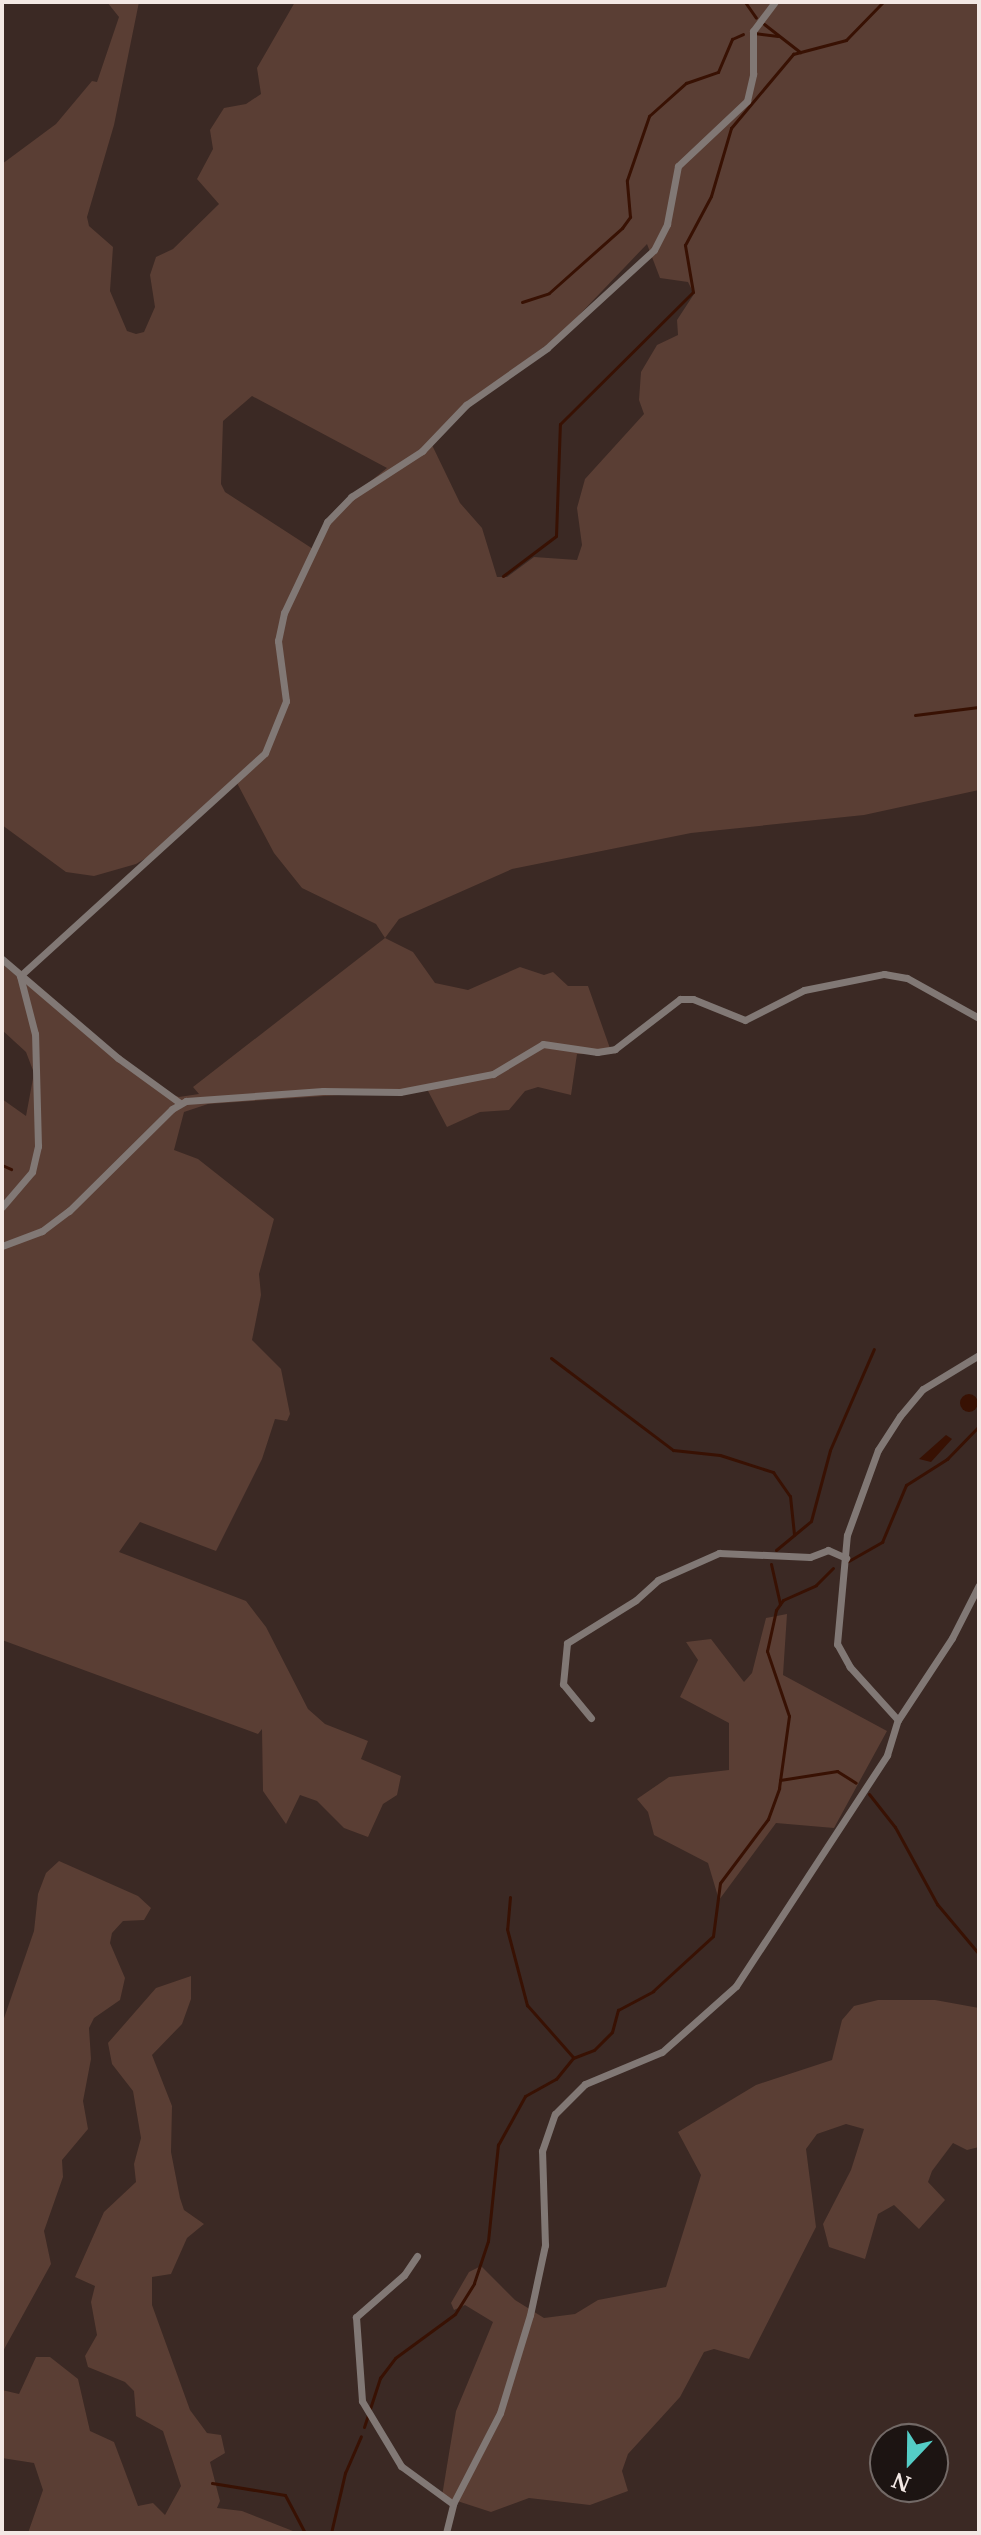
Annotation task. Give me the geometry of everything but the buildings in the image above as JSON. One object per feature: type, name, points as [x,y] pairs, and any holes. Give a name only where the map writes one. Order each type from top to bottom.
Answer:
[{"type":"street","points":[[20,976],[265,753],[286,701],[278,641],[284,613],[327,522],[351,497],[422,451],[474,398],[547,348],[654,250],[667,224],[678,166],[747,101],[753,74],[753,31],[775,2]]},
{"type":"street","points":[[2,959],[180,1103]]},
{"type":"street","points":[[2,1246],[42,1231],[69,1211],[180,1103],[323,1091],[400,1092],[493,1074],[543,1044],[597,1052],[615,1049],[680,999],[693,999],[745,1020],[804,990],[884,974],[907,978],[979,1018]]},
{"type":"street","points":[[2,1207],[32,1172],[38,1146],[35,1034],[20,976]]},
{"type":"street","points":[[898,1720],[837,1644],[853,1514],[887,1434],[923,1389],[979,1355]]},
{"type":"street","points":[[591,1718],[563,1684],[567,1643],[658,1580],[719,1553],[810,1557],[828,1550],[846,1558]]},
{"type":"street","points":[[446,2533],[453,2504],[500,2413],[526,2329],[545,2245],[542,2151],[555,2114],[585,2084],[662,2052],[736,1986],[878,1776],[898,1720],[952,1638],[979,1585]]},
{"type":"street","points":[[417,2256],[396,2283],[356,2317],[362,2401],[401,2466],[453,2504]]},
{"type":"shaded area","points":[[107,2],[139,2],[114,125],[87,217],[89,226],[113,247],[110,291],[127,331],[136,334],[144,332],[155,307],[150,275],[156,257],[173,249],[219,204],[197,179],[213,149],[210,130],[224,108],[246,104],[261,94],[257,68],[295,2],[979,2],[979,790],[864,815],[691,833],[512,869],[399,919],[385,938],[376,924],[302,888],[274,853],[237,783],[163,848],[136,864],[94,876],[66,872],[2,825],[2,164],[56,124],[92,81],[97,82],[119,17]],"holes":[[[647,244],[660,278],[688,282],[694,294],[677,320],[678,335],[657,345],[641,372],[639,400],[644,414],[585,479],[577,508],[582,545],[577,560],[534,557],[507,577],[497,577],[482,528],[460,503],[432,445],[480,394],[560,335]],[[252,396],[387,468],[334,511],[313,549],[225,492],[221,484],[223,421]]]},
{"type":"shaded area","points":[[385,938],[413,952],[435,983],[468,990],[520,967],[544,975],[553,972],[568,986],[588,986],[612,1054],[577,1054],[571,1095],[538,1087],[525,1091],[509,1110],[480,1112],[447,1127],[427,1089],[208,1104],[184,1112],[174,1150],[198,1159],[274,1219],[259,1274],[261,1295],[252,1340],[281,1369],[290,1414],[287,1421],[275,1419],[262,1459],[216,1551],[140,1522],[119,1552],[246,1601],[266,1627],[308,1709],[325,1724],[368,1741],[361,1759],[401,1776],[397,1795],[383,1804],[368,1837],[344,1828],[317,1801],[300,1795],[286,1824],[263,1791],[262,1729],[258,1734],[2,1640],[2,1099],[26,1116],[34,1073],[26,1052],[2,1030],[2,964],[156,1089],[179,1097],[199,1094],[193,1087]]},
{"type":"shaded area","points":[[965,1394],[973,1394],[978,1403],[976,1410],[965,1412],[960,1407],[960,1399]]},
{"type":"shaded area","points":[[946,1435],[952,1439],[931,1462],[919,1459]]},
{"type":"shaded area","points":[[787,1614],[783,1675],[887,1731],[834,1828],[776,1823],[719,1900],[708,1863],[654,1835],[648,1812],[637,1799],[669,1777],[729,1770],[729,1723],[680,1697],[698,1660],[686,1642],[711,1639],[744,1682],[752,1673],[766,1618]]},
{"type":"shaded area","points":[[59,1861],[138,1896],[151,1908],[144,1920],[123,1921],[112,1933],[110,1943],[125,1978],[120,2000],[94,2018],[89,2028],[91,2059],[83,2101],[88,2129],[62,2160],[63,2177],[44,2231],[51,2264],[2,2353],[2,2024],[34,1931],[38,1894],[46,1873]]},
{"type":"shaded area","points":[[191,1976],[191,1999],[182,2024],[152,2055],[172,2106],[171,2152],[180,2198],[184,2210],[204,2224],[187,2238],[171,2274],[152,2277],[152,2305],[190,2410],[207,2433],[221,2435],[225,2453],[210,2462],[220,2501],[217,2508],[242,2511],[298,2533],[28,2533],[43,2490],[34,2463],[2,2458],[2,2390],[19,2394],[36,2357],[50,2357],[78,2379],[90,2431],[114,2442],[138,2506],[153,2503],[165,2515],[181,2486],[163,2431],[136,2416],[134,2391],[125,2382],[88,2367],[85,2356],[97,2335],[91,2302],[95,2286],[75,2277],[104,2212],[136,2182],[134,2164],[141,2138],[133,2091],[112,2064],[108,2043],[156,1988]]},
{"type":"shaded area","points":[[878,2000],[935,2000],[979,2008],[979,2147],[967,2150],[953,2143],[932,2171],[928,2182],[945,2200],[919,2229],[894,2205],[878,2214],[865,2259],[829,2247],[823,2224],[851,2170],[864,2129],[846,2124],[817,2134],[806,2149],[816,2227],[749,2359],[714,2349],[704,2352],[680,2397],[628,2454],[622,2471],[628,2491],[590,2505],[529,2498],[491,2512],[442,2496],[456,2411],[493,2322],[465,2305],[454,2310],[451,2303],[469,2272],[481,2266],[515,2300],[544,2318],[575,2314],[598,2300],[666,2287],[701,2175],[678,2132],[756,2085],[832,2060],[842,2020],[854,2006]]},
{"type":"waterway","points":[[745,2],[756,18]]},
{"type":"waterway","points":[[503,576],[556,536],[560,424],[693,292],[685,245],[711,196],[731,128],[793,54],[846,40],[883,2]]},
{"type":"waterway","points":[[764,24],[800,52]]},
{"type":"waterway","points":[[754,33],[778,36]]},
{"type":"waterway","points":[[522,302],[549,293],[622,228],[630,217],[627,180],[649,116],[686,83],[718,72],[732,39],[743,34]]},
{"type":"waterway","points":[[915,715],[979,707]]},
{"type":"waterway","points":[[2,1165],[11,1169]]},
{"type":"waterway","points":[[776,1550],[811,1521],[830,1450],[874,1349]]},
{"type":"waterway","points":[[551,1358],[673,1450],[720,1455],[773,1472],[790,1496],[794,1535]]},
{"type":"waterway","points":[[845,1563],[882,1542],[906,1485],[947,1459],[979,1426]]},
{"type":"waterway","points":[[771,1564],[780,1604]]},
{"type":"waterway","points":[[364,2427],[380,2378],[395,2358],[455,2314],[474,2283],[488,2241],[498,2145],[525,2096],[556,2079],[573,2058],[594,2050],[612,2032],[618,2010],[653,1991],[713,1936],[720,1883],[768,1819],[779,1788],[789,1716],[767,1651],[776,1610],[783,1600],[816,1585],[833,1568]]},
{"type":"waterway","points":[[780,1780],[837,1771],[856,1783]]},
{"type":"waterway","points":[[869,1794],[895,1827],[937,1904],[979,1954]]},
{"type":"waterway","points":[[510,1897],[507,1929],[527,2005],[573,2057]]},
{"type":"waterway","points":[[331,2533],[345,2473],[361,2436]]},
{"type":"waterway","points":[[212,2483],[285,2495],[305,2533]]}]
